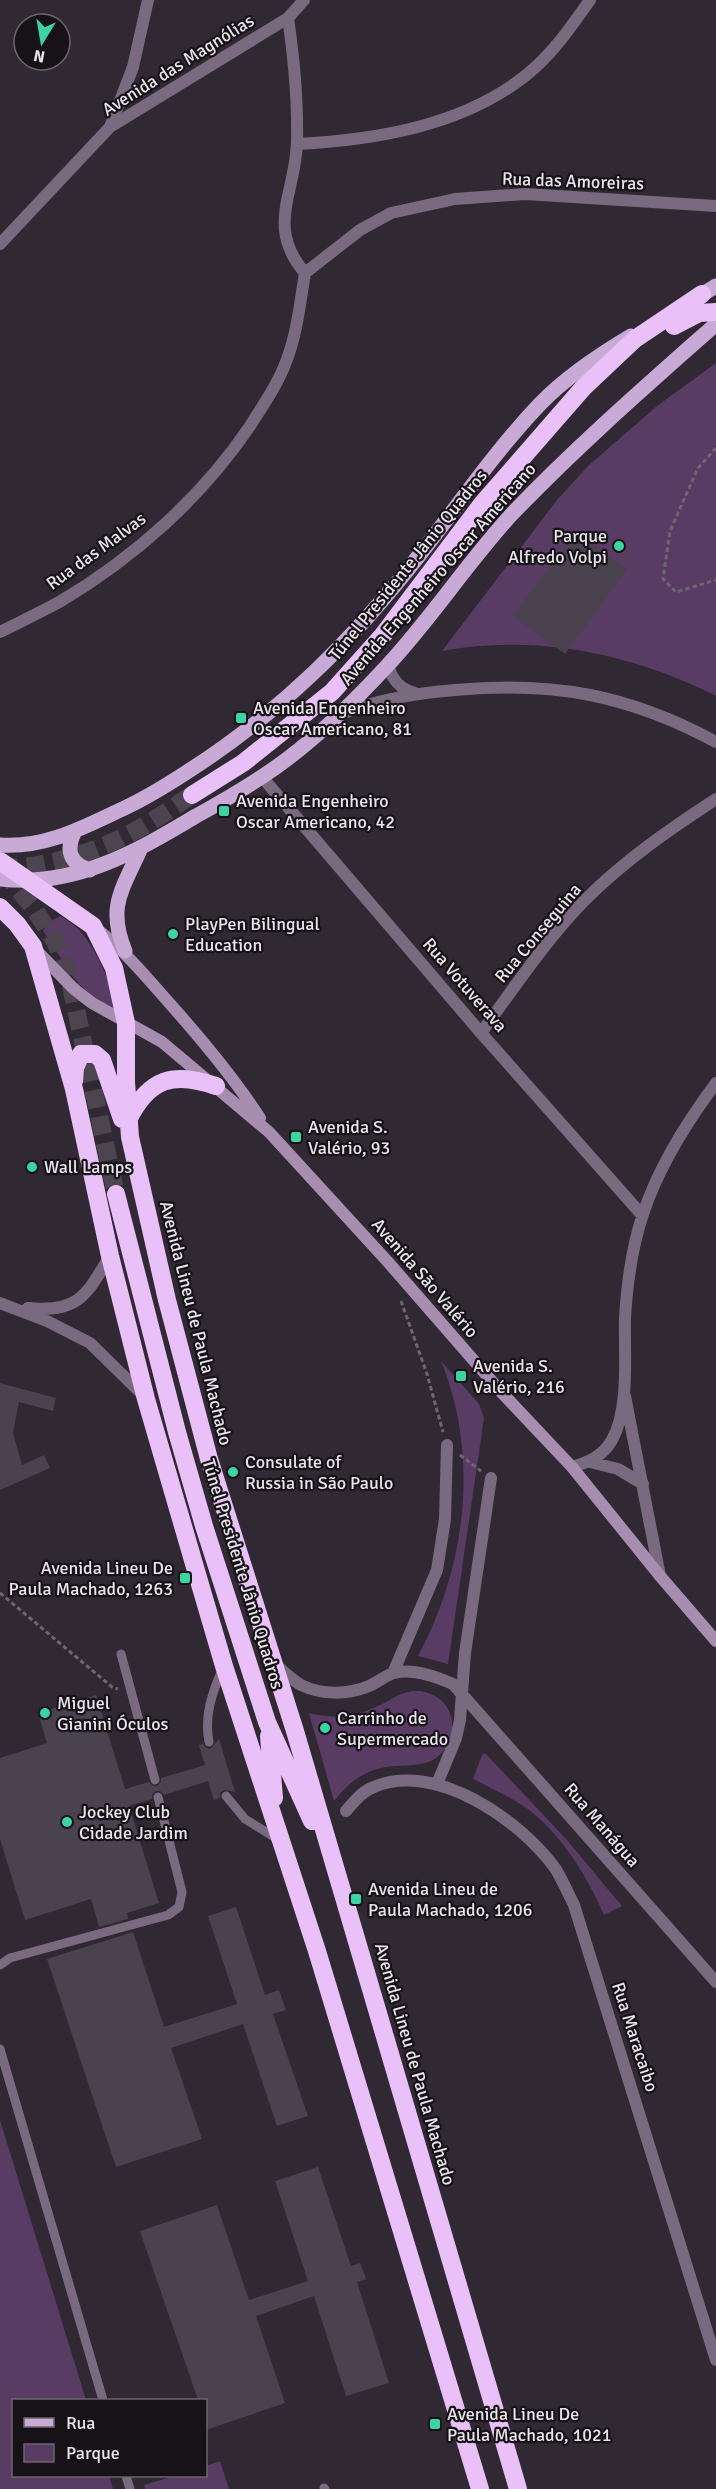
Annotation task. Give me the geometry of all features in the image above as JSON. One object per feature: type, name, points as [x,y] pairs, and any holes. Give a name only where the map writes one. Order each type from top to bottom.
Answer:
[{"type":"highway","name":"Túnel Presidente Jânio Quadros","points":[[192,795],[243,763],[332,692],[383,634],[482,504],[583,388],[635,339],[709,290]]},
{"type":"highway","name":"Túnel Presidente Jânio Quadros","points":[[583,388],[685,318],[699,313],[716,312]]},
{"type":"highway","name":"Avenida Lineu de Paula Machado","points":[[0,861],[93,926],[114,968],[126,1023],[125,1074],[129,1128],[167,1300],[209,1459],[342,1885],[518,2489]]},
{"type":"highway","points":[[0,907],[17,924],[33,946],[74,1089],[110,1256],[147,1399],[224,1666],[317,1951],[480,2489]]},
{"type":"highway","points":[[74,1089],[78,1059],[81,1054],[95,1054],[102,1060],[120,1115],[129,1128]]},
{"type":"highway","points":[[129,1128],[141,1098],[163,1081],[185,1078],[216,1086]]},
{"type":"highway","name":"Túnel Presidente Jânio Quadros","points":[[116,1194],[204,1526],[267,1722],[342,1885]]},
{"type":"highway","name":"Túnel Presidente Jânio Quadros","points":[[267,1722],[279,1836]]},
{"type":"main road","name":"Avenida Engenheiro Oscar Americano","points":[[0,845],[17,847],[36,844],[75,831],[140,801],[214,754],[278,706],[348,640],[420,554],[504,443],[542,403],[572,376],[615,346],[709,290]]},
{"type":"main road","name":"Avenida Engenheiro Oscar Americano","points":[[2,879],[66,876],[90,870],[140,850],[262,777],[340,714],[388,665],[502,525],[548,476],[593,432],[716,324]]},
{"type":"main road","points":[[75,831],[69,842],[70,855],[76,864],[90,870]]},
{"type":"main road","points":[[125,951],[115,921],[116,910],[140,850]]},
{"type":"main road","name":"Avenida São Valério","points":[[93,926],[125,951],[240,1088],[269,1132]]},
{"type":"main road","name":"Avenida São Valério","points":[[33,946],[74,989],[92,1004],[162,1042],[269,1132],[388,1262],[503,1394],[572,1467],[716,1641]]},
{"type":"street","points":[[110,127],[133,67],[148,0]]},
{"type":"street","name":"Avenida das Magnólias","points":[[0,244],[110,127],[288,18],[304,0]]},
{"type":"street","points":[[297,144],[338,142],[394,133],[451,117],[490,98],[525,76],[555,47],[590,0]]},
{"type":"street","points":[[288,18],[295,65],[297,144],[284,226],[289,248],[305,273]]},
{"type":"street","name":"Rua das Amoreiras","points":[[305,273],[360,230],[391,213],[455,199],[525,195],[716,206]]},
{"type":"street","name":"Rua das Malvas","points":[[0,632],[62,600],[132,552],[182,508],[229,457],[274,390],[286,361],[294,336],[305,273]]},
{"type":"street","points":[[388,665],[395,682],[417,693]]},
{"type":"street","points":[[340,714],[369,703],[417,693],[498,686],[548,687],[599,695],[642,708],[683,724],[716,742]]},
{"type":"street","name":"Rua Votuverava","points":[[262,777],[481,1033],[642,1215]]},
{"type":"street","name":"Rua Conseguina","points":[[481,1033],[585,900],[646,846],[716,798]]},
{"type":"street","points":[[572,1467],[590,1462],[608,1447],[619,1425],[624,1389],[627,1282],[642,1215],[663,1167],[690,1118],[716,1083]]},
{"type":"street","points":[[0,1303],[47,1310],[68,1306],[86,1292],[110,1256]]},
{"type":"street","points":[[15,1307],[90,1342],[147,1399]]},
{"type":"street","points":[[624,1389],[660,1576]]},
{"type":"street","points":[[273,1663],[300,1684],[322,1692],[343,1692],[366,1688],[393,1673],[437,1570],[445,1519],[447,1445]]},
{"type":"street","points":[[590,1462],[618,1469],[643,1484]]},
{"type":"street","points":[[437,1784],[456,1738],[491,1478]]},
{"type":"street","name":"Rua Manágua","points":[[393,1673],[416,1673],[440,1678],[453,1684],[716,1982]]},
{"type":"street","name":"Rua Maracaibo","points":[[346,1811],[359,1796],[372,1787],[394,1780],[437,1784],[471,1799],[514,1825],[556,1870],[574,1905],[716,2360]]},
{"type":"lane","points":[[121,1654],[154,1780]]},
{"type":"lane","points":[[209,1742],[207,1732],[212,1694],[224,1666]]},
{"type":"lane","points":[[226,1796],[245,1820],[279,1836]]},
{"type":"lane","points":[[0,1965],[10,1958],[168,1915],[179,1907],[182,1892],[158,1797]]},
{"type":"lane","points":[[0,2049],[103,2399]]},
{"type":"path","points":[[716,448],[698,468],[670,531],[663,579],[676,592],[716,580]]},
{"type":"path","points":[[400,1296],[427,1374],[447,1445],[491,1478]]},
{"type":"path","points":[[0,1593],[112,1687],[131,1692]]},
{"type":"green space","name":"Parque Alfredo Volpi","points":[[716,363],[716,696],[651,668],[582,651],[548,646],[513,645],[477,646],[442,651],[557,500],[588,466],[657,406]]},
{"type":"green space","points":[[61,916],[78,929],[93,948],[111,989],[116,1010],[92,997],[74,978],[43,931],[49,922]]},
{"type":"green space","points":[[441,1361],[479,1404],[484,1418],[448,1664],[418,1656],[447,1586],[457,1549],[462,1511],[464,1473],[461,1435],[453,1397]]},
{"type":"green space","points":[[420,1691],[439,1699],[451,1716],[451,1736],[442,1753],[425,1763],[385,1767],[368,1772],[352,1782],[334,1801],[309,1713],[328,1716],[355,1714],[404,1693]]},
{"type":"green space","points":[[485,1753],[567,1840],[622,1906],[604,1915],[575,1860],[545,1824],[519,1803],[473,1779],[482,1755]]},
{"type":"green space","points":[[0,2120],[86,2399],[12,2399],[12,2477],[109,2477],[113,2489],[0,2489]]},
{"type":"green space","points":[[220,2461],[229,2489],[145,2489],[144,2485],[171,2477],[207,2477],[207,2466]]},
{"type":"building","points":[[576,532],[627,569],[565,654],[513,616]]},
{"type":"building","points":[[0,1383],[56,1398],[53,1411],[19,1402],[13,1433],[22,1465],[44,1455],[50,1468],[0,1490]]},
{"type":"building","name":"Jockey Club Cidade Jardim","points":[[96,1695],[125,1789],[149,1782],[157,1786],[161,1778],[205,1765],[199,1745],[203,1744],[210,1749],[219,1739],[235,1792],[224,1790],[220,1793],[220,1798],[214,1800],[208,1781],[164,1795],[156,1791],[152,1799],[129,1806],[159,1903],[127,1913],[128,1919],[99,1927],[91,1899],[25,1920],[0,1839],[0,1758],[47,1743],[38,1713]]},
{"type":"building","points":[[236,1907],[265,1995],[279,1990],[286,2010],[273,2014],[308,2116],[277,2126],[243,2024],[171,2048],[202,2139],[116,2167],[47,1959],[133,1932],[164,2027],[237,2004],[208,1916]]},
{"type":"building","points":[[318,2167],[351,2266],[360,2263],[366,2279],[357,2282],[389,2383],[346,2396],[314,2296],[256,2316],[285,2403],[207,2430],[207,2399],[198,2399],[140,2231],[217,2205],[249,2300],[308,2281],[275,2181]]},
{"type":"tunnel","points":[[0,868],[52,862],[86,853],[141,828],[192,795]]},
{"type":"tunnel","points":[[2,870],[33,907],[56,943],[70,982],[116,1194]]},
{"type":"place","name":"Parque Alfredo Volpi","points":[[619,546]]},
{"type":"place","name":"Avenida Engenheiro Oscar Americano, 81","points":[[241,718]]},
{"type":"place","name":"Avenida Engenheiro Oscar Americano, 42","points":[[224,811]]},
{"type":"place","name":"PlayPen Bilingual Education","points":[[173,934]]},
{"type":"place","name":"Avenida S. Valério, 93","points":[[296,1137]]},
{"type":"place","name":"Wall Lamps","points":[[32,1167]]},
{"type":"place","name":"Avenida S. Valério, 216","points":[[461,1376]]},
{"type":"place","name":"Consulate of Russia in São Paulo","points":[[233,1472]]},
{"type":"place","name":"Avenida Lineu De Paula Machado, 1263","points":[[185,1578]]},
{"type":"place","name":"Miguel Gianini Óculos","points":[[45,1713]]},
{"type":"place","name":"Carrinho de Supermercado","points":[[325,1728]]},
{"type":"place","name":"Jockey Club Cidade Jardim","points":[[67,1822]]},
{"type":"place","name":"Avenida Lineu de Paula Machado, 1206","points":[[356,1899]]},
{"type":"place","name":"Avenida Lineu De Paula Machado, 1021","points":[[435,2424]]}]
